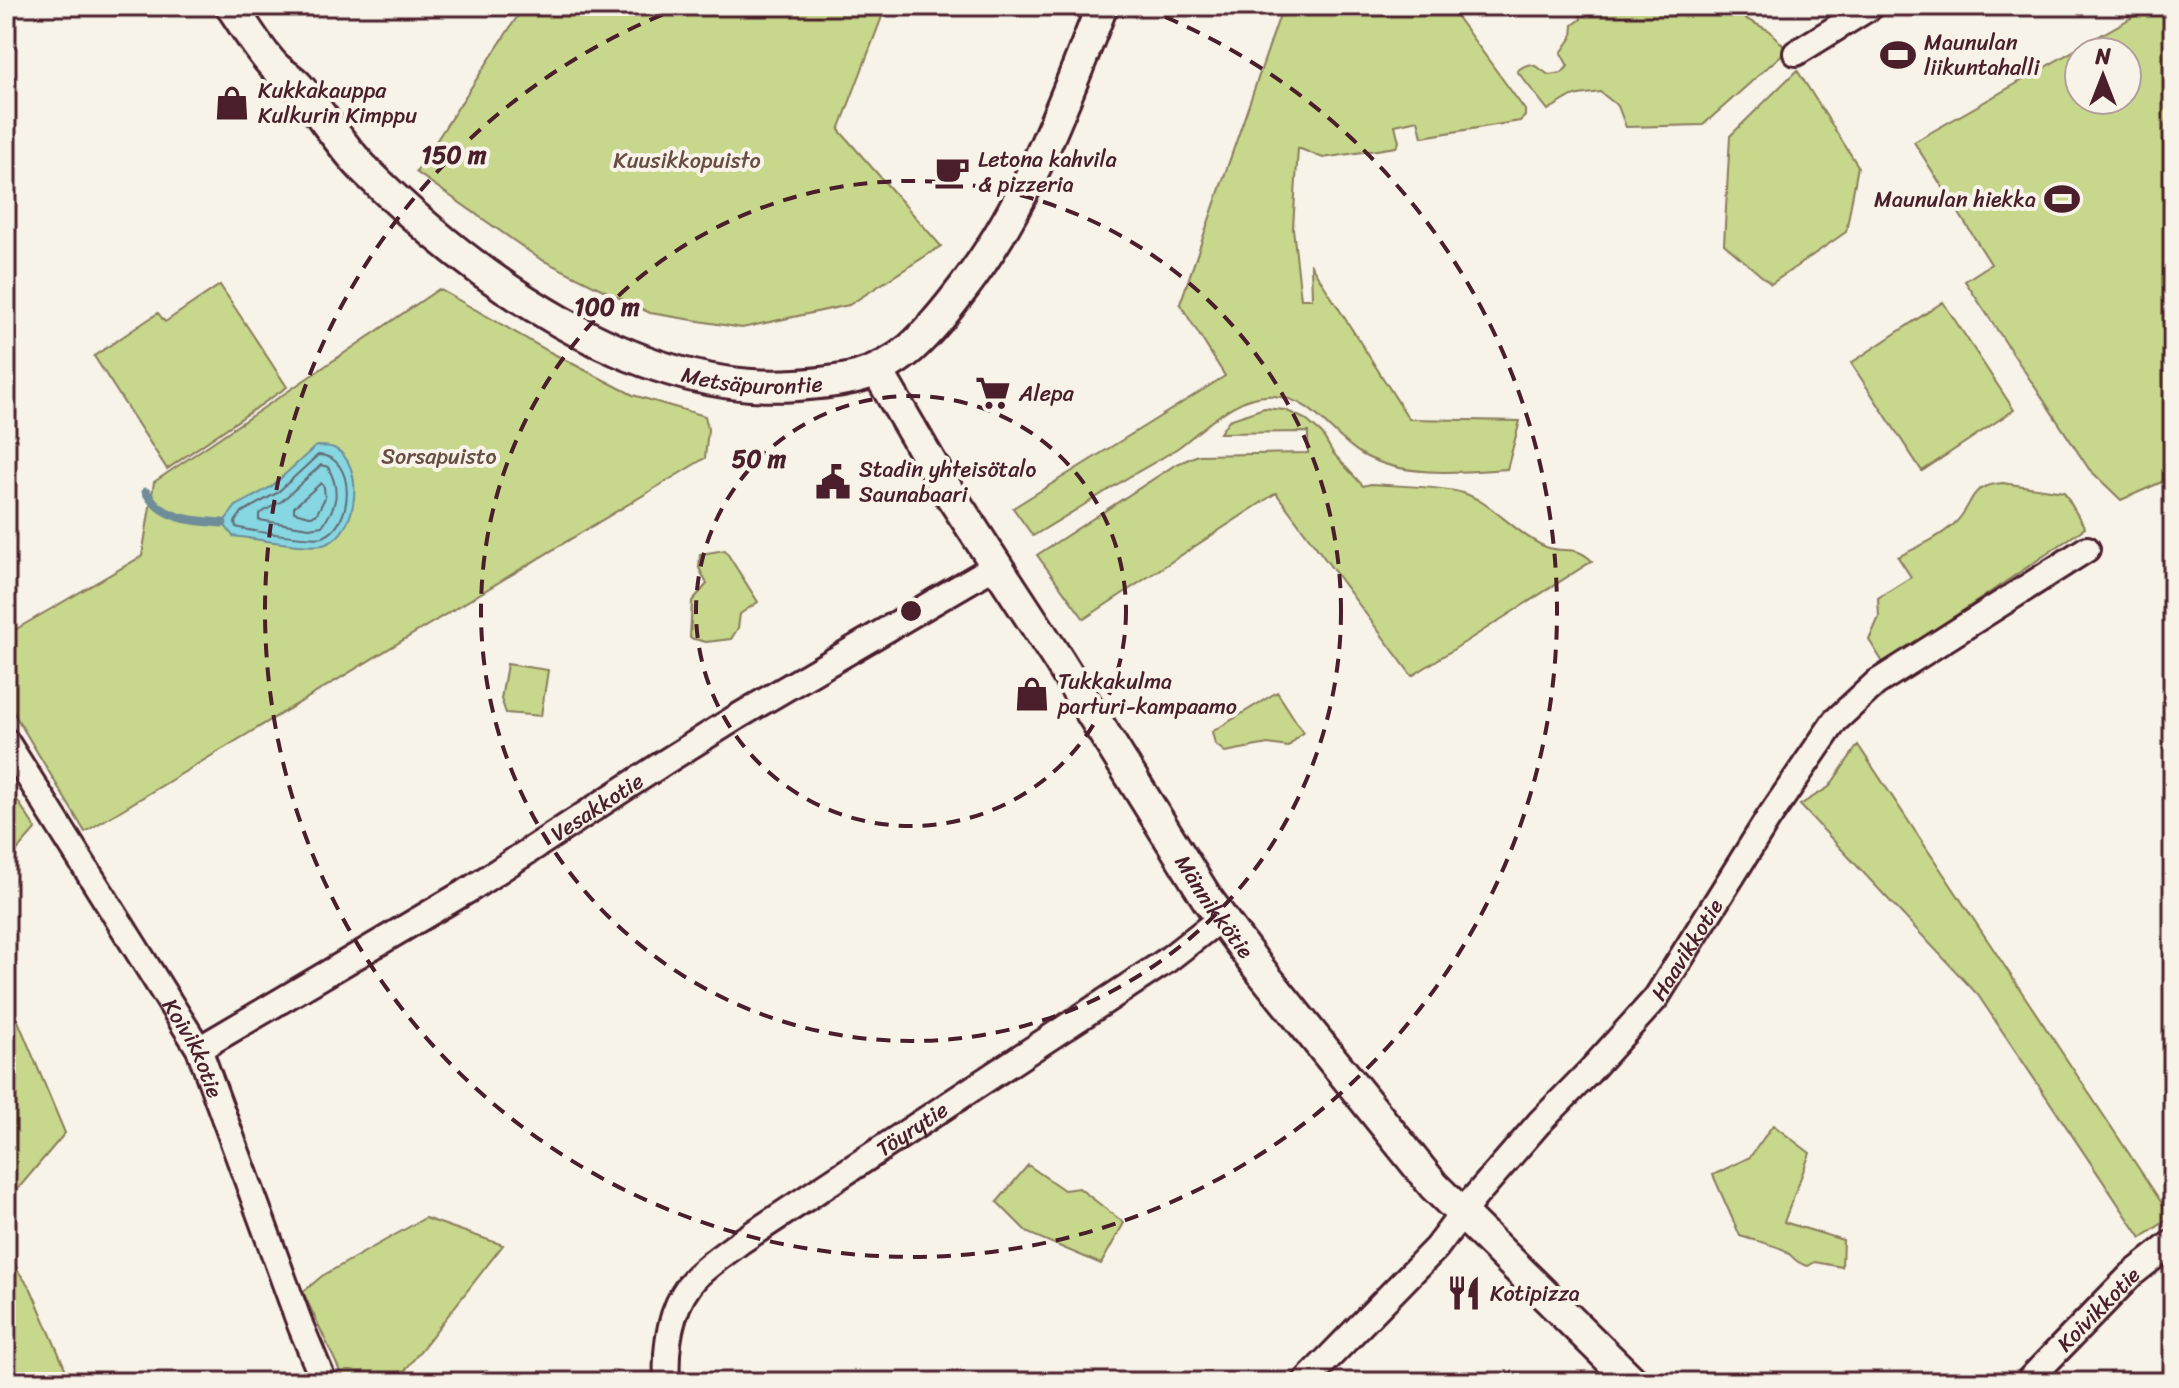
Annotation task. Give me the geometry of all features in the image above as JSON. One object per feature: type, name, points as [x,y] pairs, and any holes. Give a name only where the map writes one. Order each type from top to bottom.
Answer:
[{"type":"street","name":"Metsäpurontie","points":[[231,6],[275,67],[295,82],[361,166],[496,283],[607,346],[666,371],[722,383],[779,387],[855,380],[911,349],[943,315],[989,255],[1029,182],[1102,6]]},
{"type":"street","name":"Metsäpurontie","points":[[256,6],[289,56],[295,82]]},
{"type":"street","points":[[1796,53],[1872,6]]},
{"type":"street","name":"Männikkötie","points":[[877,370],[942,482],[1221,918],[1426,1175],[1633,1382]]},
{"type":"street","name":"Haavikkotie","points":[[1305,1382],[1428,1257],[1462,1212],[1539,1123],[1656,998],[1768,819],[1835,721],[1876,683],[2087,549]]},
{"type":"street","name":"Vesakkotie","points":[[199,1049],[472,888],[737,717],[997,565]]},
{"type":"street","name":"Koivikkotie","points":[[6,741],[199,1049],[324,1382]]},
{"type":"street","name":"Töyrytie","points":[[667,1382],[666,1356],[671,1324],[680,1300],[696,1277],[740,1242],[1166,961],[1221,918]]},
{"type":"street","name":"Koivikkotie","points":[[2027,1382],[2131,1275],[2173,1242]]},
{"type":"green space","name":"Kuusikkopuisto","points":[[510,6],[886,6],[839,130],[941,246],[849,305],[742,328],[650,313],[540,259],[416,172],[517,17]]},
{"type":"green space","points":[[1283,6],[1449,6],[1525,110],[1525,116],[1520,121],[1422,137],[1418,120],[1395,125],[1399,142],[1396,147],[1323,158],[1298,148],[1293,228],[1301,299],[1312,299],[1311,265],[1409,419],[1520,421],[1507,469],[1434,472],[1379,462],[1351,447],[1301,404],[1274,396],[1260,397],[1247,400],[1223,413],[1174,451],[1033,536],[1013,508],[1225,376],[1180,304]]},
{"type":"green space","points":[[1581,6],[1721,6],[1770,31],[1787,50],[1703,125],[1626,127],[1618,106],[1600,92],[1572,96],[1548,110],[1517,71],[1530,65],[1549,75],[1562,73],[1568,66],[1561,53],[1572,37],[1573,25],[1581,19]]},
{"type":"green space","name":"Maunulan hiekka","points":[[2152,6],[2166,6],[2173,18],[2173,477],[2121,500],[2089,469],[1965,281],[1991,264],[1914,142],[2063,57],[2063,116],[2143,116],[2143,36],[2100,36]]},
{"type":"green space","points":[[1797,70],[1858,166],[1846,232],[1771,284],[1724,244],[1730,136]]},
{"type":"green space","points":[[220,285],[287,387],[167,469],[94,356],[158,313],[165,322]]},
{"type":"green space","name":"Sorsapuisto","points":[[439,289],[633,395],[705,416],[708,429],[705,458],[85,832],[6,700],[6,635],[142,556],[154,482]]},
{"type":"green space","points":[[1943,302],[2014,410],[1922,471],[1851,363]]},
{"type":"green space","points":[[1264,408],[1285,410],[1305,419],[1322,434],[1333,453],[1363,486],[1418,487],[1463,493],[1483,503],[1535,542],[1553,549],[1575,551],[1592,561],[1412,676],[1276,493],[1084,619],[1037,555],[1175,465],[1198,455],[1308,453],[1308,432],[1220,433],[1229,420]]},
{"type":"green space","points":[[2003,483],[2064,492],[2085,528],[1884,664],[1869,640],[1879,617],[1878,598],[1911,577],[1898,557],[1934,539],[1953,525],[1976,492]]},
{"type":"green space","points":[[725,550],[758,602],[740,614],[738,628],[731,639],[706,642],[690,638],[692,601],[707,584],[699,568],[700,554]]},
{"type":"green space","points":[[507,664],[548,670],[541,716],[506,713],[501,699]]},
{"type":"green space","points":[[1277,692],[1303,732],[1288,747],[1268,744],[1225,752],[1215,744],[1212,732]]},
{"type":"green space","points":[[1858,745],[2171,1217],[2141,1238],[1978,995],[1800,805],[1829,787]]},
{"type":"green space","points":[[6,783],[36,829],[6,863]]},
{"type":"green space","points":[[6,992],[65,1133],[6,1203]]},
{"type":"green space","points":[[1773,1125],[1810,1153],[1784,1222],[1843,1240],[1842,1267],[1815,1262],[1804,1265],[1782,1249],[1740,1236],[1713,1175],[1750,1157]]},
{"type":"green space","points":[[1028,1165],[1064,1190],[1079,1188],[1124,1223],[1101,1264],[1028,1233],[997,1202]]},
{"type":"green space","points":[[425,1218],[503,1245],[396,1382],[345,1382],[303,1292],[322,1276]]},
{"type":"green space","points":[[6,1246],[31,1289],[71,1382],[6,1382]]},
{"type":"water","points":[[316,446],[334,448],[344,456],[351,468],[354,498],[351,513],[337,537],[326,544],[308,546],[233,536],[223,523],[236,506],[271,487]]},
{"type":"waterway","points":[[146,492],[169,514],[190,520],[223,523]]},
{"type":"place","name":"Maunulan liikuntahalli","points":[[1898,55]]},
{"type":"place","name":"Kukkakauppa Kulkurin Kimppu","points":[[232,103]]},
{"type":"place","name":"Letona kahvila & pizzeria","points":[[952,172]]},
{"type":"place","name":"Maunulan hiekka","points":[[2062,199]]},
{"type":"place","name":"Alepa","points":[[993,393]]},
{"type":"place","name":"Stadin yhteisötalo Saunabaari","points":[[833,482]]},
{"type":"place","name":"Tukkakulma parturi-kampaamo","points":[[1032,694]]},
{"type":"place","name":"Kotipizza","points":[[1464,1293]]}]
